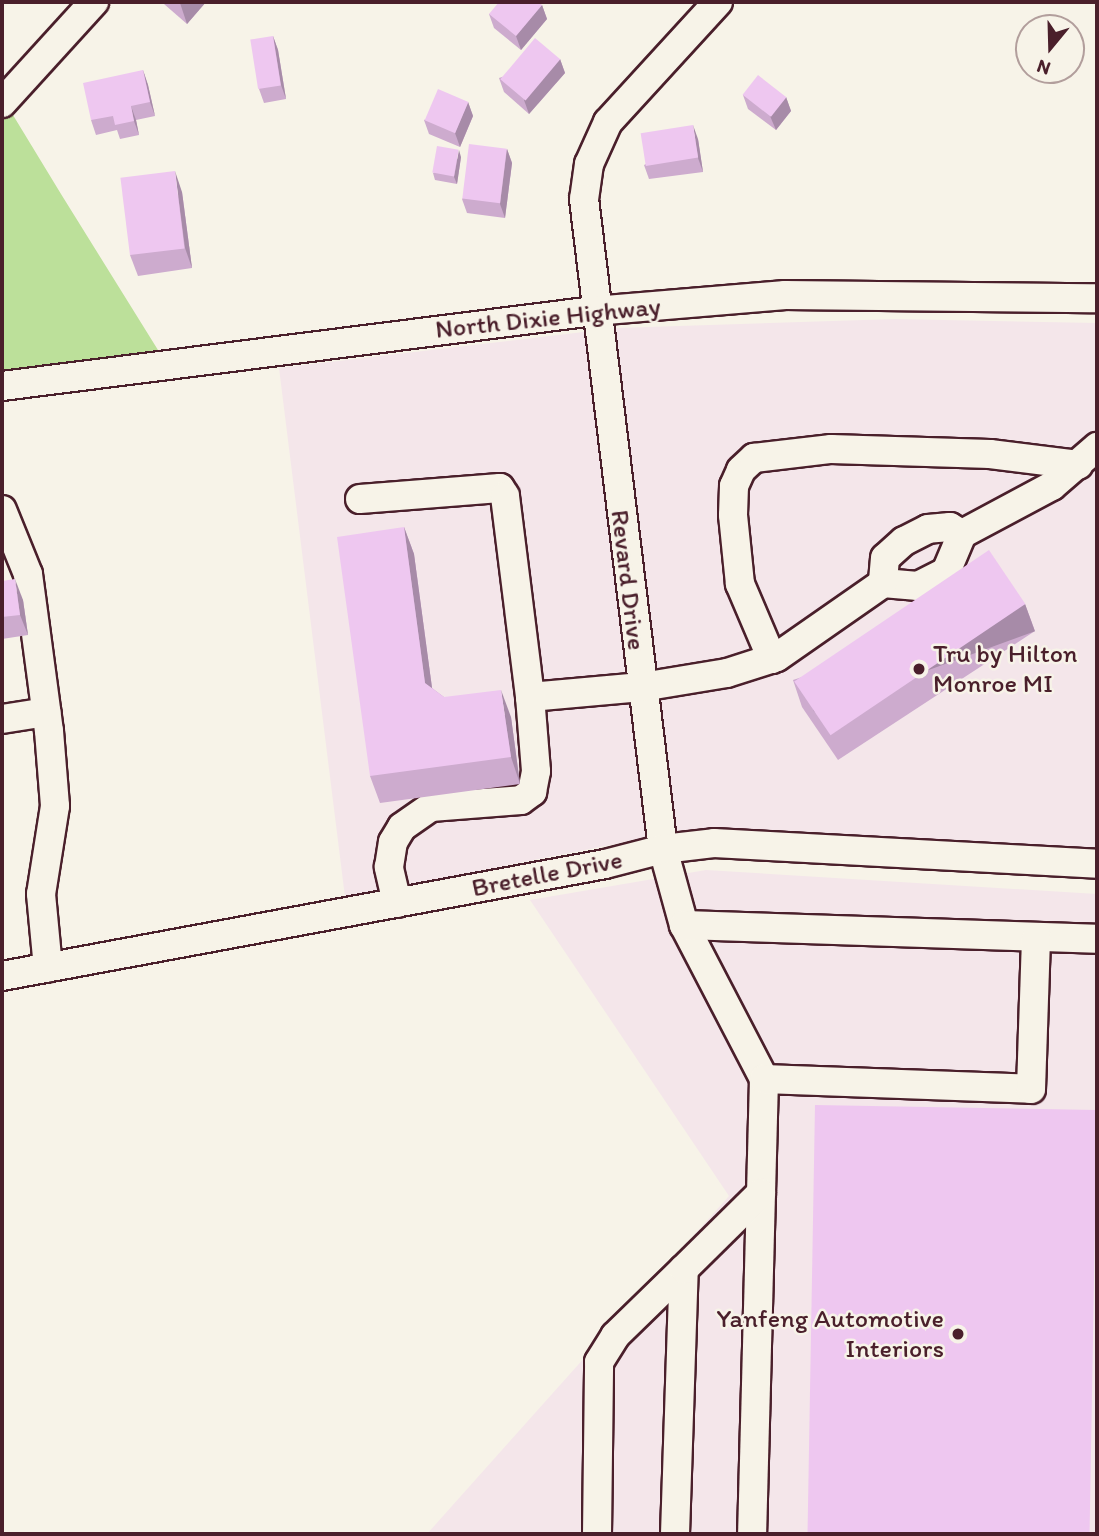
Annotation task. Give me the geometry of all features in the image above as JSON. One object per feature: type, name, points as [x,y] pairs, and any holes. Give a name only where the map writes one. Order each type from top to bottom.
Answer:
[{"type":"street","points":[[2,103],[94,2]]},
{"type":"street","name":"Revard Drive","points":[[706,6],[608,122],[589,164],[584,199],[594,311],[663,849],[684,925],[764,1079]]},
{"type":"street","name":"North Dixie Highway","points":[[2,386],[594,311],[785,295],[1097,298]]},
{"type":"street","points":[[772,659],[740,584],[734,528],[734,486],[741,470],[754,458],[831,449],[1087,456]]},
{"type":"street","points":[[530,696],[642,687],[727,673],[772,659],[883,583],[918,586],[946,572],[962,534],[1032,498],[1087,456]]},
{"type":"street","points":[[360,499],[499,488],[505,496],[530,696],[536,771],[532,792],[521,800],[431,807],[402,827],[393,842],[389,867],[397,903]]},
{"type":"street","points":[[6,526],[28,574],[55,806],[41,894],[48,968]]},
{"type":"street","points":[[883,583],[885,558],[904,541],[928,528],[950,527],[962,534]]},
{"type":"street","points":[[2,719],[46,712]]},
{"type":"street","name":"Bretelle Drive","points":[[2,976],[605,864],[663,849],[714,843],[1097,864]]},
{"type":"street","points":[[684,925],[1097,939]]},
{"type":"street","points":[[752,1534],[764,1079],[1031,1089],[1036,937]]},
{"type":"street","points":[[597,1534],[599,1362],[615,1336],[761,1193]]},
{"type":"street","points":[[675,1534],[684,1269]]},
{"type":"shaded area","points":[[895,319],[1097,323],[1097,852],[677,832],[345,897],[279,368],[617,328]]},
{"type":"shaded area","points":[[706,870],[1097,894],[1097,1534],[427,1534],[729,1196],[530,900]]},
{"type":"green space","points":[[2,97],[61,194],[158,350],[2,371]]},
{"type":"building","points":[[499,2],[538,2],[542,5],[516,36],[489,14]]},
{"type":"building","points":[[273,36],[281,85],[258,89],[250,40]]},
{"type":"building","points":[[535,38],[560,59],[526,101],[500,79]]},
{"type":"building","points":[[143,70],[150,102],[131,106],[134,121],[115,125],[113,116],[91,120],[83,83]]},
{"type":"building","points":[[758,75],[786,97],[771,117],[743,95]]},
{"type":"building","points":[[438,89],[468,102],[455,133],[425,120]]},
{"type":"building","points":[[693,125],[698,158],[646,166],[641,133]]},
{"type":"building","points":[[469,144],[507,149],[500,203],[462,199]]},
{"type":"building","points":[[437,146],[459,150],[454,176],[432,173]]},
{"type":"building","points":[[175,171],[185,248],[130,255],[120,178]]},
{"type":"building","points":[[404,527],[425,683],[444,697],[501,690],[511,757],[370,776],[337,537]]},
{"type":"building","points":[[989,550],[1025,604],[831,735],[794,681]]},
{"type":"building","points":[[15,579],[20,615],[2,617],[2,581]]},
{"type":"building","name":"Yanfeng Automotive Interiors","points":[[815,1105],[1097,1110],[1090,1534],[808,1534]]},
{"type":"place","name":"Tru by Hilton Monroe MI","points":[[919,669]]},
{"type":"place","name":"Yanfeng Automotive Interiors","points":[[958,1334]]}]
